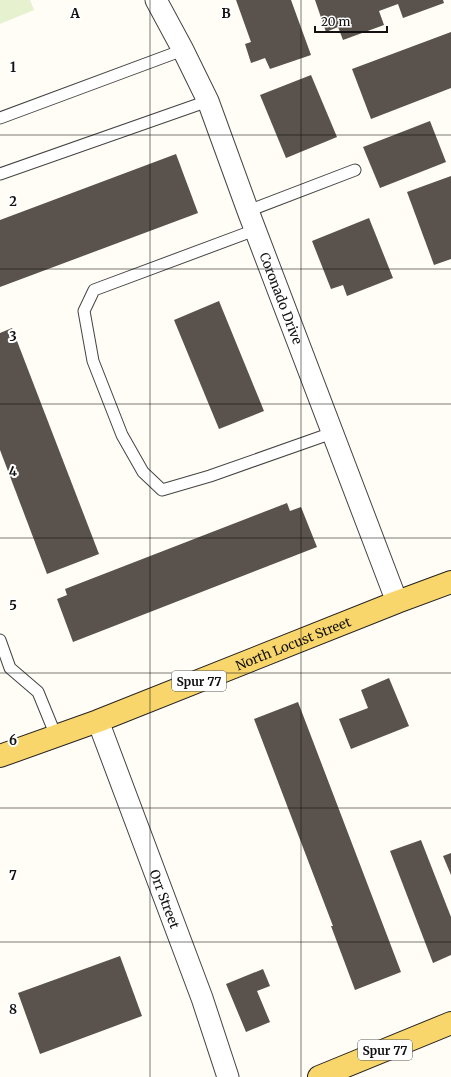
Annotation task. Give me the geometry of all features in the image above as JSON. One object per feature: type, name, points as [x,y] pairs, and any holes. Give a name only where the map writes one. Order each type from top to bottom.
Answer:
[{"type":"main road","name":"North Locust Street","points":[[0,756],[98,721],[451,582]]},
{"type":"main road","name":"Spur 77","points":[[319,1077],[451,1023]]},
{"type":"street","name":"Coronado Drive","points":[[156,0],[208,101],[255,230],[397,602]]},
{"type":"street","name":"Orr Street","points":[[98,721],[199,991],[228,1077]]},
{"type":"lane","points":[[0,118],[183,50]]},
{"type":"lane","points":[[0,174],[208,101]]},
{"type":"lane","points":[[248,211],[355,170]]},
{"type":"lane","points":[[255,230],[94,290],[84,311],[93,361],[122,435],[143,472],[162,490],[210,476],[332,433]]},
{"type":"lane","points":[[0,640],[10,668],[38,692],[56,736]]},
{"type":"green space","points":[[0,0],[30,0],[34,10],[0,24]]},
{"type":"building","points":[[236,0],[291,0],[311,55],[270,69],[265,58],[251,63],[245,44],[251,42]]},
{"type":"building","points":[[315,0],[443,0],[444,3],[403,18],[398,4],[379,11],[384,25],[343,40],[338,27],[326,32]]},
{"type":"building","points":[[451,32],[451,88],[371,119],[352,69]]},
{"type":"building","points":[[311,75],[337,137],[286,158],[260,95]]},
{"type":"building","points":[[430,121],[446,162],[380,188],[363,147]]},
{"type":"building","points":[[176,154],[198,213],[0,287],[0,220]]},
{"type":"building","points":[[451,176],[451,259],[434,265],[407,192]]},
{"type":"building","points":[[369,218],[393,278],[347,296],[343,285],[331,289],[312,241]]},
{"type":"building","points":[[219,301],[264,411],[219,429],[174,320]]},
{"type":"building","points":[[12,328],[99,554],[47,574],[0,450],[0,333]]},
{"type":"building","points":[[287,503],[290,511],[301,507],[317,547],[73,642],[57,599],[67,595],[65,589]]},
{"type":"building","points":[[389,678],[409,726],[351,749],[339,719],[368,708],[361,690]]},
{"type":"building","points":[[298,702],[401,972],[355,990],[331,926],[333,926],[254,719]]},
{"type":"building","points":[[421,840],[451,917],[451,955],[433,963],[390,851]]},
{"type":"building","points":[[451,853],[451,875],[443,856]]},
{"type":"building","points":[[120,956],[142,1016],[40,1054],[18,993]]},
{"type":"building","points":[[263,969],[270,986],[257,991],[270,1022],[246,1032],[226,984]]}]
